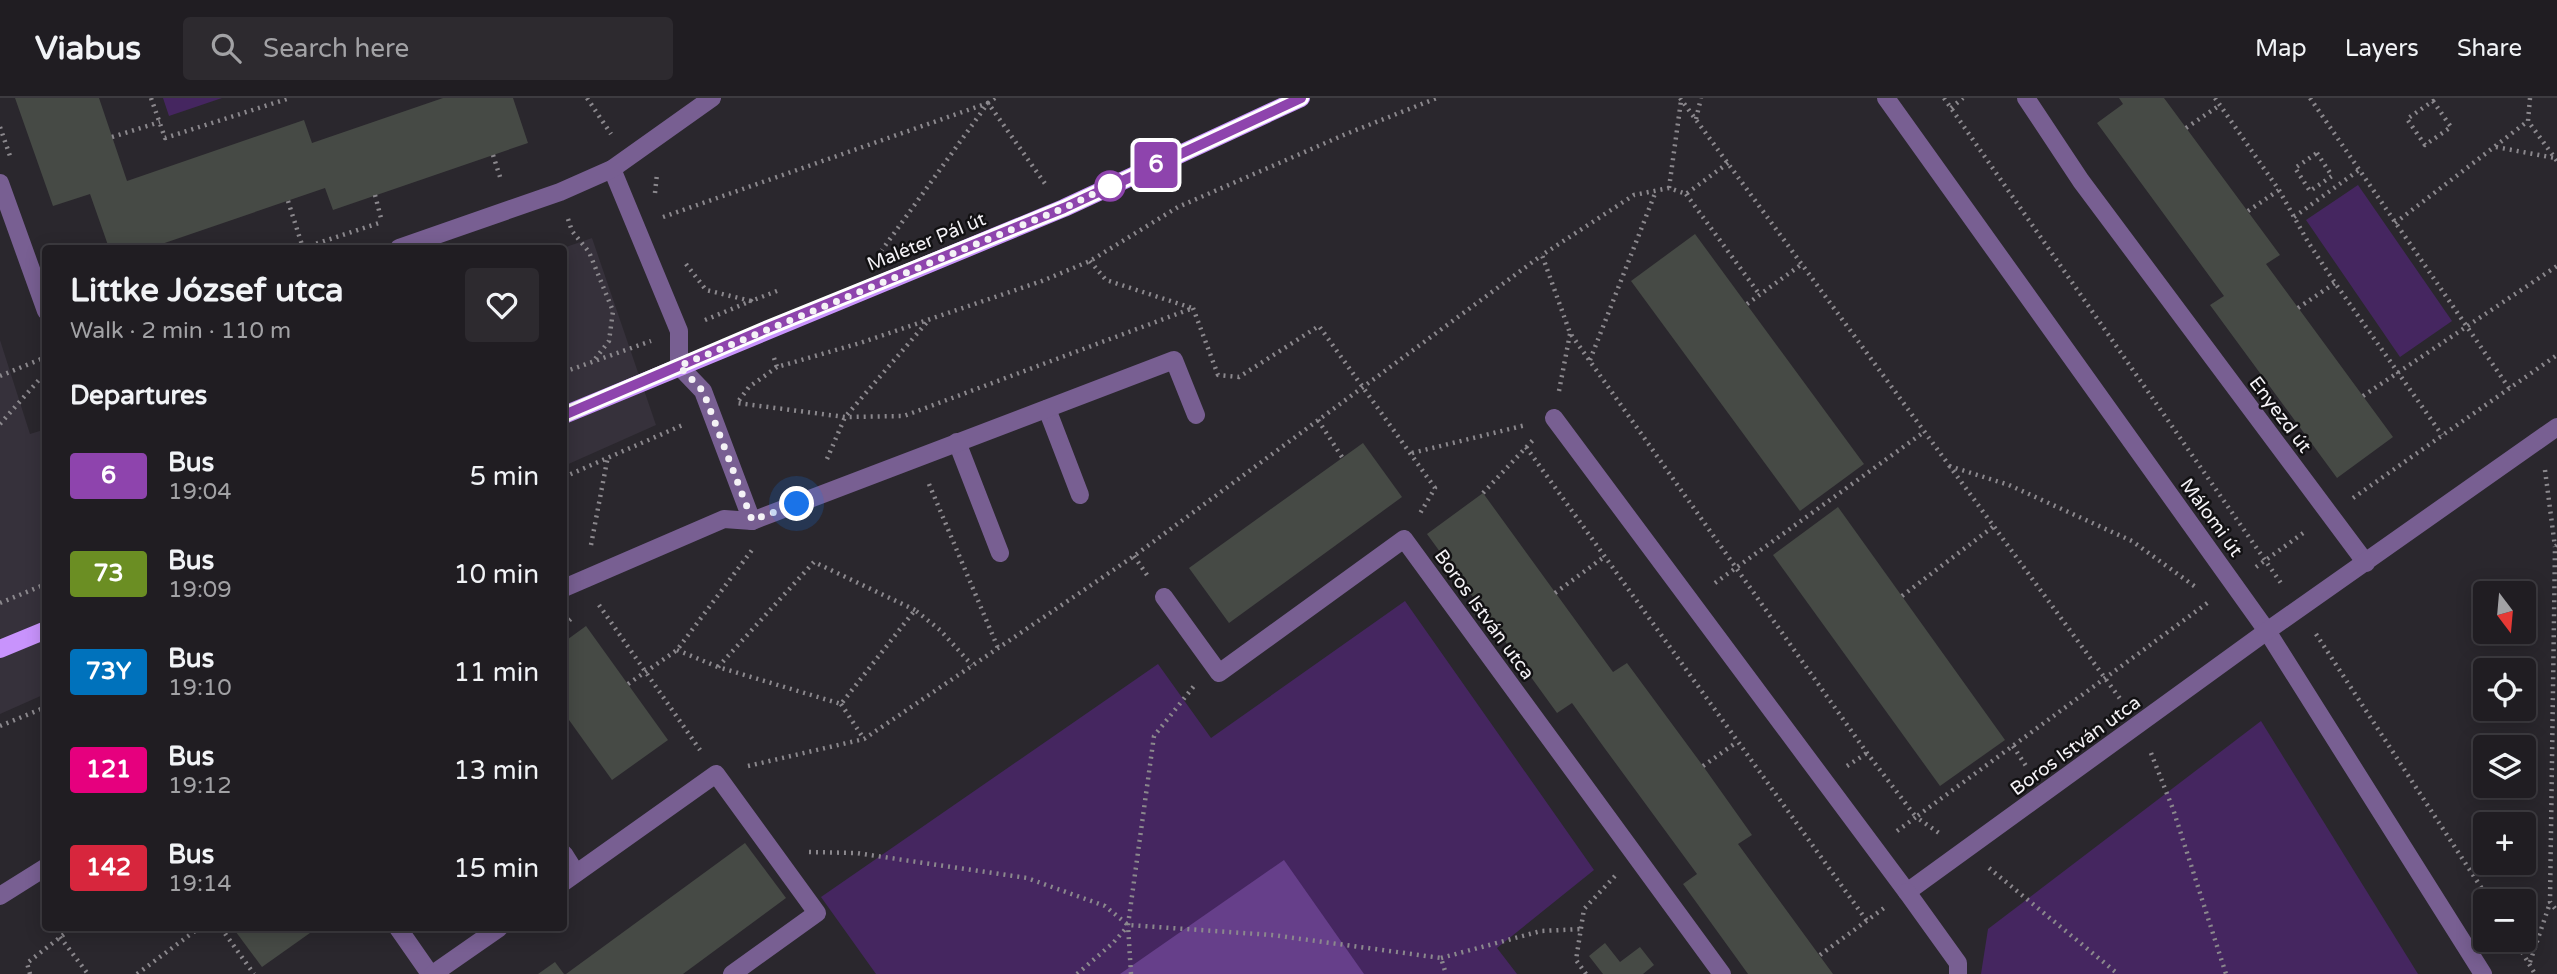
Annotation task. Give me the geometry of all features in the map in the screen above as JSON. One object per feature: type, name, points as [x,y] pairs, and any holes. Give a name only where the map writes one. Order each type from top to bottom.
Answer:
[{"type":"main road","name":"Maléter Pál út","points":[[567,414],[1064,208],[1301,98]]},
{"type":"main road","points":[[0,649],[42,633]]},
{"type":"street","points":[[409,245],[560,192],[612,169],[712,98]]},
{"type":"street","name":"Málomi út","points":[[1886,98],[2267,631],[2483,974]]},
{"type":"street","name":"Enyezd út","points":[[2026,98],[2081,181],[2366,563]]},
{"type":"street","points":[[612,169],[679,331],[679,366],[703,391],[752,520]]},
{"type":"street","points":[[0,183],[42,300]]},
{"type":"street","points":[[567,588],[724,519],[752,520],[1174,360],[1196,415]]},
{"type":"street","points":[[1047,409],[1080,495]]},
{"type":"street","points":[[1554,418],[1907,892],[1958,964],[1958,974]]},
{"type":"street","points":[[2366,563],[2557,427]]},
{"type":"street","points":[[957,442],[1000,553]]},
{"type":"street","points":[[1164,597],[1219,673],[1405,539]]},
{"type":"street","name":"Boros István utca","points":[[1405,539],[1721,974]]},
{"type":"street","name":"Boros István utca","points":[[1907,892],[2267,631],[2366,563]]},
{"type":"street","points":[[570,877],[716,774],[817,913],[732,974]]},
{"type":"street","points":[[0,897],[42,870]]},
{"type":"street","points":[[400,931],[432,974],[495,931]]},
{"type":"path","points":[[151,98],[165,138],[290,98]]},
{"type":"path","points":[[662,218],[995,98]]},
{"type":"path","points":[[1696,120],[1701,98]]},
{"type":"path","points":[[1944,98],[2266,560],[2482,889]]},
{"type":"path","points":[[1951,108],[1963,98]]},
{"type":"path","points":[[2215,98],[2279,190],[2335,283],[2442,435]]},
{"type":"path","points":[[2310,98],[2509,388]]},
{"type":"path","points":[[2530,98],[2528,121],[2556,159]]},
{"type":"path","points":[[1680,99],[2139,724],[2173,809],[2226,974]]},
{"type":"path","points":[[1669,188],[1680,99]]},
{"type":"path","points":[[986,100],[1046,185],[1034,190]]},
{"type":"path","points":[[882,250],[986,100]]},
{"type":"path","points":[[2433,101],[2451,127],[2425,145],[2407,119],[2433,101]]},
{"type":"path","points":[[2186,128],[2220,105]]},
{"type":"path","points":[[2395,223],[2528,121]]},
{"type":"path","points":[[112,137],[160,122]]},
{"type":"path","points":[[2495,147],[2556,159]]},
{"type":"path","points":[[2317,153],[2332,176],[2310,191],[2295,168],[2317,153]]},
{"type":"path","points":[[493,155],[502,181]]},
{"type":"path","points":[[1686,194],[1728,163]]},
{"type":"path","points":[[655,198],[658,164]]},
{"type":"path","points":[[2294,216],[2359,170]]},
{"type":"path","points":[[716,774],[864,739],[1134,556],[1542,255],[1634,195],[1669,188],[1686,194],[1760,295]]},
{"type":"path","points":[[2248,211],[2279,190]]},
{"type":"path","points":[[1590,361],[1656,191]]},
{"type":"path","points":[[560,192],[572,230],[589,252],[612,312],[609,341],[594,360]]},
{"type":"path","points":[[374,195],[382,222]]},
{"type":"path","points":[[288,201],[302,245]]},
{"type":"path","points":[[658,208],[666,230]]},
{"type":"path","points":[[870,254],[895,245]]},
{"type":"path","points":[[1542,255],[1570,333],[1867,753],[1916,817],[1967,851],[2118,974]]},
{"type":"path","points":[[2410,261],[2418,256]]},
{"type":"path","points":[[684,261],[706,290],[751,301],[787,287]]},
{"type":"path","points":[[1090,261],[1106,279],[1193,308]]},
{"type":"path","points":[[1747,304],[1802,264]]},
{"type":"path","points":[[2363,396],[2557,266]]},
{"type":"path","points":[[2298,309],[2335,283]]},
{"type":"path","points":[[1193,308],[1218,375],[1239,377],[1319,326],[1435,488],[1405,539]]},
{"type":"path","points":[[777,367],[749,387],[737,403],[845,417],[904,416],[1193,308]]},
{"type":"path","points":[[810,499],[845,417],[929,320]]},
{"type":"path","points":[[2234,584],[2557,355]]},
{"type":"path","points":[[0,376],[42,359]]},
{"type":"path","points":[[0,424],[42,377]]},
{"type":"path","points":[[567,476],[712,413]]},
{"type":"path","points":[[904,416],[918,458],[998,648]]},
{"type":"path","points":[[1412,453],[1554,418]]},
{"type":"path","points":[[1318,420],[1342,457]]},
{"type":"path","points":[[1690,601],[1924,432]]},
{"type":"path","points":[[2530,962],[2550,902],[2556,546],[2541,438]]},
{"type":"path","points":[[1526,447],[1867,920]]},
{"type":"path","points":[[585,579],[608,456]]},
{"type":"path","points":[[1874,849],[2213,599],[2132,541],[2009,485],[1948,466]]},
{"type":"path","points":[[628,684],[677,650],[783,509]]},
{"type":"path","points":[[1902,596],[1994,526]]},
{"type":"path","points":[[1555,593],[1604,557]]},
{"type":"path","points":[[718,667],[814,562],[915,610],[940,630],[972,665]]},
{"type":"path","points":[[0,603],[42,586]]},
{"type":"path","points":[[596,601],[694,740]]},
{"type":"path","points":[[841,704],[915,610]]},
{"type":"path","points":[[677,650],[718,667],[841,704],[864,739]]},
{"type":"path","points":[[1131,974],[1128,925],[1154,736],[1193,687],[1219,673]]},
{"type":"path","points":[[0,726],[42,709]]},
{"type":"path","points":[[1703,766],[1737,741]]},
{"type":"path","points":[[808,851],[856,853],[1027,878],[1105,906],[1128,925],[1272,935],[1441,958],[1541,931],[1581,929]]},
{"type":"path","points":[[1587,974],[1576,960],[1584,909],[1635,855]]},
{"type":"path","points":[[1820,955],[1907,892]]},
{"type":"path","points":[[2550,902],[2557,911]]},
{"type":"path","points":[[1077,974],[1113,943],[1128,925]]},
{"type":"path","points":[[30,974],[27,962],[68,931]]},
{"type":"path","points":[[136,974],[196,931]]},
{"type":"path","points":[[223,931],[254,974]]},
{"type":"path","points":[[60,937],[88,974]]},
{"type":"path","points":[[2523,952],[2535,974]]},
{"type":"path","points":[[1441,958],[1446,974]]},
{"type":"shaded area","points":[[163,98],[222,98],[169,116]]},
{"type":"shaded area","points":[[2358,185],[2452,321],[2400,357],[2306,220]]},
{"type":"shaded area","points":[[592,238],[656,425],[567,465],[567,247]]},
{"type":"shaded area","points":[[0,340],[30,434],[42,430],[42,695],[0,714]]},
{"type":"shaded area","points":[[1405,601],[1594,870],[1497,948],[1517,974],[876,974],[821,897],[1158,664],[1211,738]]},
{"type":"shaded area","points":[[2261,721],[2418,974],[1981,974],[1988,929]]},
{"type":"shaded area","points":[[1284,860],[1364,974],[1120,974]]},
{"type":"building","points":[[15,98],[99,98],[127,181],[304,120],[312,143],[443,98],[513,98],[528,143],[333,210],[325,188],[159,245],[108,245],[90,194],[53,206]]},
{"type":"building","points":[[2119,98],[2164,98],[2280,255],[2266,264],[2393,437],[2337,478],[2210,305],[2224,296],[2097,123],[2123,104]]},
{"type":"building","points":[[1695,234],[1864,464],[1800,511],[1631,281]]},
{"type":"building","points":[[1363,443],[1402,497],[1229,623],[1189,568]]},
{"type":"building","points":[[1483,493],[1613,672],[1627,663],[1703,766],[1752,835],[1738,844],[1833,974],[1748,974],[1683,884],[1697,874],[1572,703],[1557,713],[1427,534]]},
{"type":"building","points":[[1838,507],[2005,740],[1940,786],[1773,555]]},
{"type":"building","points":[[586,626],[668,740],[612,780],[567,717],[567,640]]},
{"type":"building","points":[[745,843],[786,898],[683,974],[566,974]]},
{"type":"building","points":[[235,931],[313,931],[262,967]]},
{"type":"building","points":[[1605,943],[1620,962],[1640,947],[1654,965],[1643,974],[1603,974],[1589,956]]},
{"type":"building","points":[[555,962],[564,974],[538,974]]},
{"type":"bus line","name":"6","points":[[567,414],[763,330],[1064,208],[1301,98]]},
{"type":"route","points":[[797,504],[752,520],[703,391],[679,366],[1064,208],[1112,185],[1110,186]]}]
